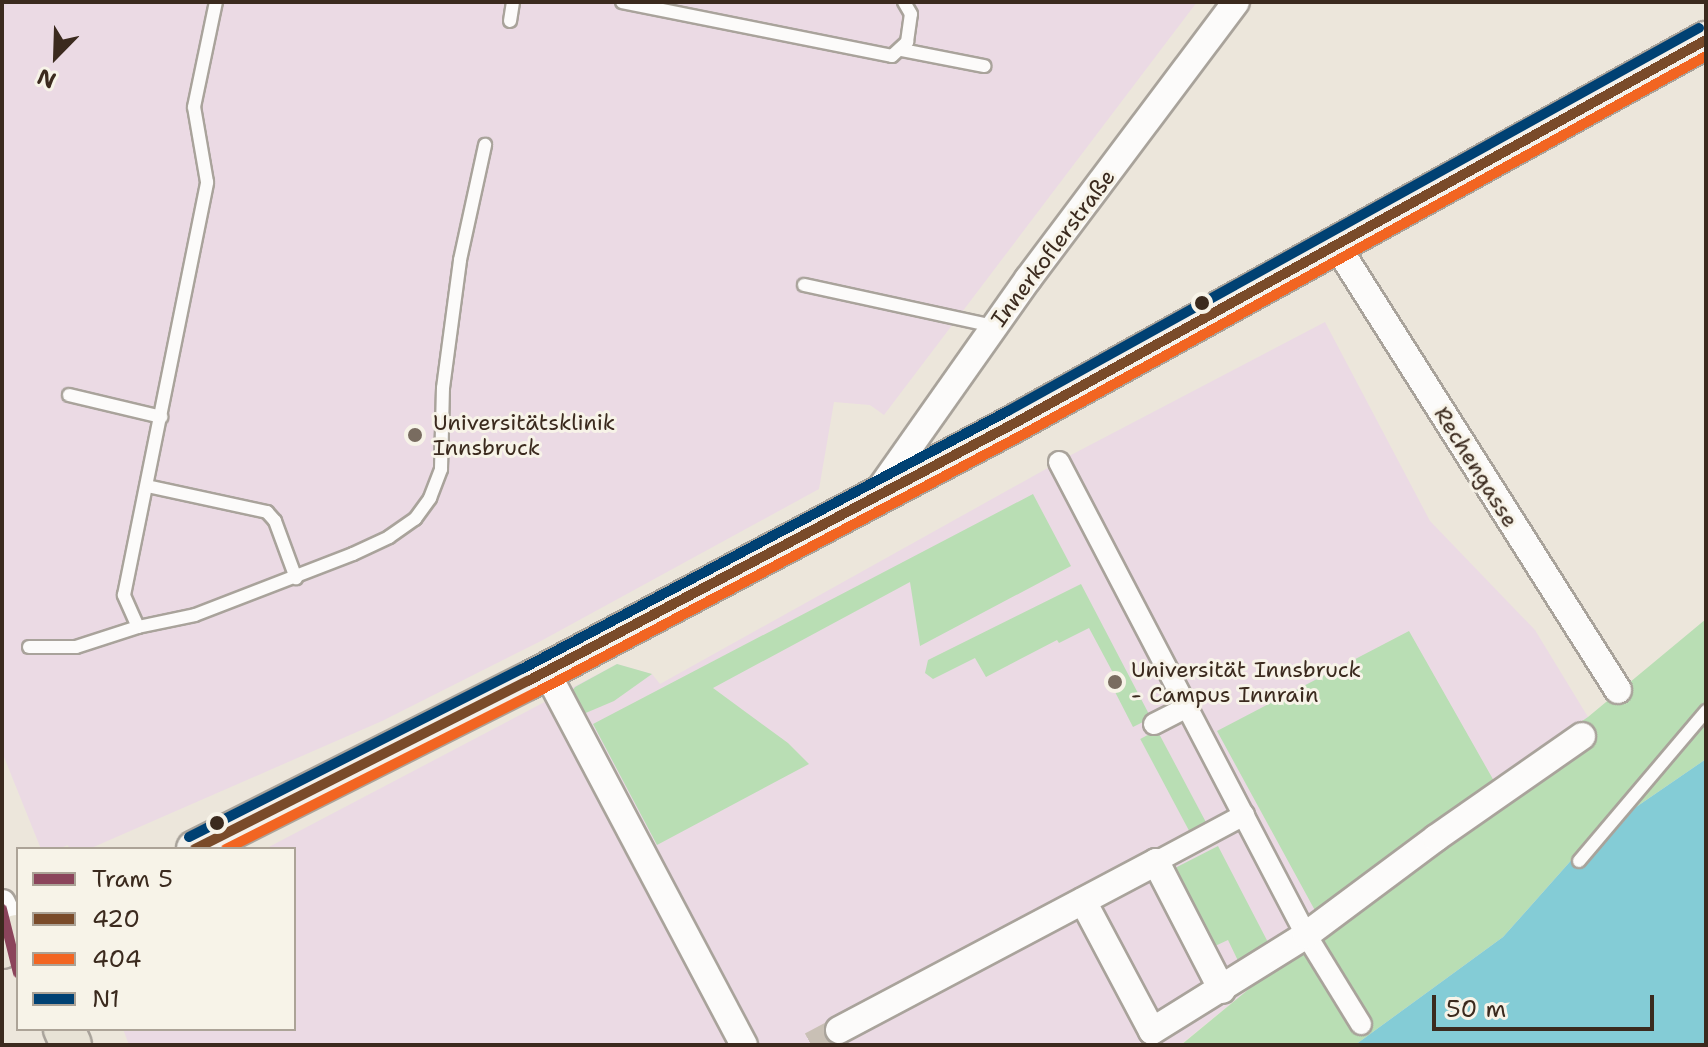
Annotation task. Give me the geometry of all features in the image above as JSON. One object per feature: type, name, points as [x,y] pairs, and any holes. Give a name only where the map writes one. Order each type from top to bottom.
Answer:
[{"type":"main road","points":[[199,847],[546,671],[1024,418],[1706,40]]},
{"type":"street","name":"Innerkoflerstraße","points":[[874,496],[994,326],[1236,2]]},
{"type":"street","name":"Rechengasse","points":[[1335,243],[1618,690]]},
{"type":"street","points":[[1059,462],[1129,586],[1186,708],[1306,935],[1361,1024]]},
{"type":"street","points":[[546,671],[744,1045]]},
{"type":"street","points":[[1154,724],[1186,708]]},
{"type":"street","points":[[1083,901],[1146,1038],[1306,935],[1436,838],[1582,736]]},
{"type":"street","points":[[839,1030],[1244,815]]},
{"type":"street","points":[[1156,862],[1222,990]]},
{"type":"lane","points":[[138,627],[124,595],[207,182],[194,107],[216,2]]},
{"type":"lane","points":[[510,21],[513,2]]},
{"type":"lane","points":[[622,2],[892,56],[902,50],[907,42],[911,14],[904,2]]},
{"type":"lane","points":[[642,6],[662,2]]},
{"type":"lane","points":[[902,50],[984,66]]},
{"type":"lane","points":[[29,647],[76,647],[138,627],[195,615],[296,578],[405,527],[424,508],[436,486],[443,461],[443,388],[460,260],[485,145]]},
{"type":"lane","points":[[804,285],[994,326]]},
{"type":"lane","points":[[69,395],[161,417]]},
{"type":"lane","points":[[147,486],[267,512],[275,521],[296,578]]},
{"type":"lane","points":[[1579,861],[1706,711]]},
{"type":"shaded area","name":"Universitätsklinik Innsbruck","points":[[2,2],[1197,2],[884,415],[870,405],[834,402],[819,489],[539,642],[382,721],[94,847],[40,847],[2,752]]},
{"type":"shaded area","name":"Universität Innsbruck - Campus Innrain","points":[[1325,322],[1430,521],[1535,630],[1588,717],[1314,905],[1324,928],[1180,1045],[129,1045],[124,1031],[296,1031],[296,847],[269,847],[617,664],[652,674],[660,684],[1071,455]]},
{"type":"green space","points":[[1033,494],[1071,566],[920,646],[910,582],[713,688],[788,743],[809,764],[657,845],[593,724]]},
{"type":"green space","points":[[1081,584],[1151,718],[1133,727],[1113,688],[1119,684],[1089,628],[1059,643],[1057,640],[986,677],[975,658],[933,679],[925,673],[928,660]]},
{"type":"green space","points":[[1706,619],[1706,759],[1591,838],[1503,937],[1355,1045],[1181,1045],[1324,927],[1217,731],[1409,631],[1494,781],[1588,717]]},
{"type":"green space","points":[[617,664],[652,674],[614,701],[581,715],[571,692]]},
{"type":"green space","points":[[1157,730],[1210,829],[1193,838],[1140,739]]},
{"type":"green space","points":[[1218,846],[1272,950],[1241,967],[1228,940],[1215,946],[1175,868]]},
{"type":"water","points":[[1706,759],[1706,1045],[1355,1045],[1503,937],[1591,838]]},
{"type":"tunnel","points":[[811,1045],[839,1030]]},
{"type":"tram line","name":"5","points":[[2,909],[16,965]]},
{"type":"transit line","name":"N1","points":[[189,837],[522,669],[1008,411],[1699,28]]},
{"type":"transit line","name":"420","points":[[199,847],[528,681],[1015,423],[1706,40]]},
{"type":"transit line","name":"404","points":[[230,847],[535,693],[1022,435],[1706,56]]},
{"type":"place","name":"Universitätsklinik Innsbruck","points":[[415,435]]},
{"type":"place","name":"Universität Innsbruck - Campus Innrain","points":[[1115,682]]}]
